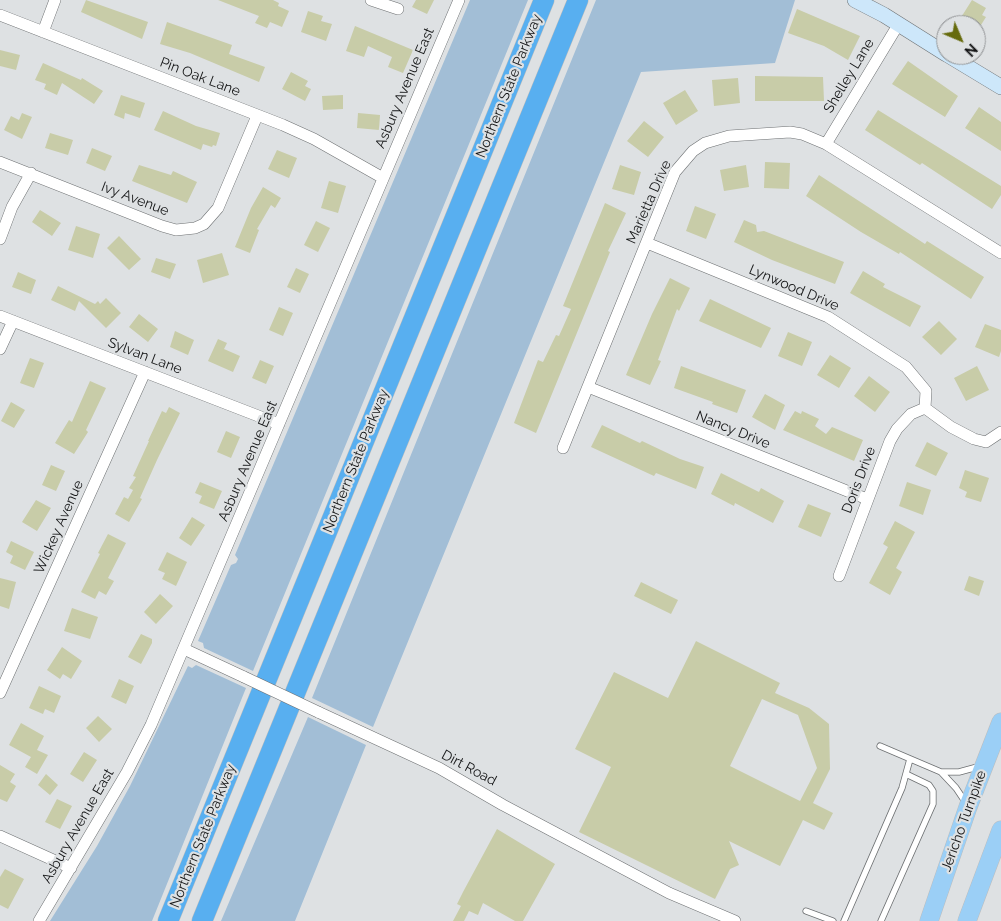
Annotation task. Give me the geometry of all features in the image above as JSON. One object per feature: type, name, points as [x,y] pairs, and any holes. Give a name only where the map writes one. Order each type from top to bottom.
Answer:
[{"type":"highway","name":"Northern State Parkway","points":[[168,921],[544,0]]},
{"type":"highway","points":[[202,921],[578,0]]},
{"type":"main road","name":"Jericho Turnpike","points":[[929,921],[968,807],[1001,722]]},
{"type":"main road","points":[[967,921],[1001,830]]},
{"type":"street","points":[[43,32],[55,0]]},
{"type":"street","points":[[371,0],[398,9]]},
{"type":"street","name":"Asbury Avenue East","points":[[39,921],[127,772],[184,649],[459,0]]},
{"type":"street","points":[[855,0],[936,47]]},
{"type":"street","name":"Pin Oak Lane","points":[[0,15],[314,139],[383,178]]},
{"type":"street","name":"Shelley Lane","points":[[826,144],[898,24]]},
{"type":"street","points":[[965,65],[1001,87]]},
{"type":"street","name":"Ivy Avenue","points":[[0,162],[162,226],[176,230],[195,228],[204,224],[218,208],[257,116]]},
{"type":"street","name":"Marietta Drive","points":[[563,448],[676,172],[693,151],[705,143],[729,136],[790,132],[802,134],[826,144],[1001,253]]},
{"type":"street","points":[[0,239],[12,207],[30,173]]},
{"type":"street","name":"Lynwood Drive","points":[[647,243],[828,317],[888,353],[906,367],[926,391],[926,408]]},
{"type":"street","name":"Sylvan Lane","points":[[0,316],[280,424]]},
{"type":"street","points":[[0,349],[13,321]]},
{"type":"street","name":"Wickey Avenue","points":[[0,693],[144,372]]},
{"type":"street","name":"Nancy Drive","points":[[588,387],[867,500]]},
{"type":"street","points":[[926,408],[951,427],[974,439],[986,442],[1001,432]]},
{"type":"street","name":"Doris Drive","points":[[839,576],[890,441],[897,429],[911,414],[926,408]]},
{"type":"street","name":"Dirt Road","points":[[184,649],[440,768],[658,887],[735,921]]},
{"type":"street","points":[[0,836],[71,868]]},
{"type":"lane","points":[[880,746],[941,772],[959,772],[983,766]]},
{"type":"lane","points":[[844,921],[906,774],[910,759]]},
{"type":"lane","points":[[941,772],[956,788],[968,807]]},
{"type":"lane","points":[[881,921],[933,804],[933,791],[930,785],[906,774]]},
{"type":"lane","points":[[806,911],[833,921]]},
{"type":"shaded area","points":[[470,0],[528,0],[253,671],[204,648],[203,643],[198,641],[231,565],[236,563],[238,559],[235,555]]},
{"type":"shaded area","points":[[596,0],[795,0],[775,63],[641,72],[373,727],[312,698]]},
{"type":"shaded area","points":[[196,665],[246,688],[152,921],[50,921],[97,846],[130,786],[188,666],[192,668]]},
{"type":"shaded area","points":[[308,717],[366,745],[295,921],[221,921]]},
{"type":"building","points":[[86,0],[148,22],[142,39],[81,12]]},
{"type":"building","points":[[218,0],[273,0],[279,3],[278,6],[289,11],[282,27],[270,22],[267,28],[255,23],[259,16]]},
{"type":"building","points":[[416,0],[434,0],[427,14],[412,7]]},
{"type":"building","points":[[972,0],[986,8],[982,15],[963,15]]},
{"type":"building","points":[[797,9],[860,36],[848,60],[824,46],[788,33]]},
{"type":"building","points":[[308,11],[323,16],[321,21],[332,24],[326,41],[301,32]]},
{"type":"building","points":[[167,22],[232,45],[229,54],[265,67],[259,82],[190,53],[160,44]]},
{"type":"building","points":[[355,26],[413,50],[403,73],[388,67],[392,57],[368,46],[364,57],[346,51]]},
{"type":"building","points":[[0,50],[20,55],[16,70],[0,66]]},
{"type":"building","points":[[908,61],[958,96],[945,117],[892,84]]},
{"type":"building","points":[[43,63],[81,80],[82,78],[103,91],[94,104],[62,83],[57,95],[44,89],[46,84],[35,80]]},
{"type":"building","points":[[291,72],[308,81],[305,86],[311,89],[305,101],[282,89]]},
{"type":"building","points":[[755,76],[823,77],[824,101],[755,101]]},
{"type":"building","points":[[738,78],[740,103],[714,106],[712,80]]},
{"type":"building","points":[[685,90],[698,111],[676,125],[663,103]]},
{"type":"building","points":[[121,95],[145,103],[140,118],[125,113],[124,119],[114,115]]},
{"type":"building","points":[[343,95],[343,109],[323,110],[322,96]]},
{"type":"building","points":[[979,107],[1001,122],[1001,151],[965,128]]},
{"type":"building","points":[[878,110],[1001,186],[1001,195],[992,209],[922,163],[920,165],[865,130]]},
{"type":"building","points":[[163,111],[196,126],[220,133],[216,146],[213,145],[212,147],[203,144],[201,150],[154,130]]},
{"type":"building","points":[[22,113],[32,117],[22,139],[4,130],[11,116],[19,120]]},
{"type":"building","points":[[358,113],[380,115],[379,130],[357,128]]},
{"type":"building","points":[[644,121],[664,137],[648,157],[627,141]]},
{"type":"building","points":[[50,133],[73,140],[68,155],[45,148]]},
{"type":"building","points":[[92,148],[112,156],[105,171],[86,163]]},
{"type":"building","points":[[277,150],[297,158],[289,178],[268,169]]},
{"type":"building","points":[[765,162],[790,163],[789,189],[764,188]]},
{"type":"building","points":[[139,165],[171,175],[173,171],[197,182],[187,203],[132,181]]},
{"type":"building","points":[[620,165],[641,172],[634,195],[612,189]]},
{"type":"building","points":[[746,165],[749,187],[724,191],[720,170]]},
{"type":"building","points":[[819,175],[925,244],[927,241],[984,277],[971,299],[900,252],[899,254],[861,232],[806,196]]},
{"type":"building","points":[[329,181],[346,186],[338,213],[321,208]]},
{"type":"building","points":[[263,187],[281,198],[275,208],[271,205],[257,229],[259,230],[250,253],[235,247],[251,208]]},
{"type":"building","points":[[605,203],[626,213],[608,251],[610,252],[536,433],[514,423],[538,360],[543,362],[556,335],[559,336],[571,309],[563,306]]},
{"type":"building","points":[[695,206],[716,214],[706,239],[686,231]]},
{"type":"building","points":[[40,210],[61,223],[52,236],[32,222]]},
{"type":"building","points":[[744,220],[756,225],[757,232],[764,231],[844,262],[835,284],[772,260],[734,242]]},
{"type":"building","points":[[316,221],[330,228],[318,252],[304,245]]},
{"type":"building","points":[[76,226],[100,234],[93,258],[68,250]]},
{"type":"building","points":[[119,236],[141,259],[129,270],[107,248]]},
{"type":"building","points":[[222,253],[229,275],[203,283],[197,260]]},
{"type":"building","points":[[156,258],[176,264],[170,279],[151,272]]},
{"type":"building","points":[[296,268],[309,274],[300,293],[287,287]]},
{"type":"building","points":[[863,271],[885,284],[883,287],[921,306],[910,327],[850,293]]},
{"type":"building","points":[[18,272],[36,280],[31,294],[12,287]]},
{"type":"building","points":[[670,278],[690,288],[679,311],[677,309],[658,360],[661,361],[650,385],[626,375],[652,314]]},
{"type":"building","points":[[58,286],[95,304],[98,301],[100,304],[106,298],[121,313],[106,328],[79,301],[75,311],[51,300]]},
{"type":"building","points":[[710,299],[771,328],[761,348],[699,321]]},
{"type":"building","points":[[279,307],[293,313],[283,336],[269,330]]},
{"type":"building","points":[[139,314],[158,329],[148,342],[129,327]]},
{"type":"building","points":[[939,321],[957,339],[941,355],[922,337]]},
{"type":"building","points":[[985,324],[1001,330],[1001,351],[999,357],[975,347]]},
{"type":"building","points":[[175,331],[194,340],[188,355],[170,347]]},
{"type":"building","points":[[788,332],[812,342],[802,366],[778,356]]},
{"type":"building","points":[[218,339],[227,343],[224,349],[240,356],[233,372],[208,361]]},
{"type":"building","points":[[830,355],[851,368],[839,388],[817,375]]},
{"type":"building","points":[[30,358],[44,363],[34,388],[20,383]]},
{"type":"building","points":[[260,360],[274,366],[266,384],[252,378]]},
{"type":"building","points":[[681,366],[746,390],[737,413],[674,388]]},
{"type":"building","points":[[977,366],[989,390],[966,401],[954,378]]},
{"type":"building","points":[[869,376],[890,392],[875,412],[854,396]]},
{"type":"building","points":[[90,381],[106,388],[86,430],[88,432],[74,454],[55,443],[69,420],[72,422]]},
{"type":"building","points":[[765,394],[785,405],[775,430],[752,417]]},
{"type":"building","points":[[11,402],[25,410],[14,428],[1,421]]},
{"type":"building","points":[[169,407],[180,413],[140,498],[142,499],[129,522],[115,514],[124,497],[128,499],[133,490],[129,488],[136,477],[133,476],[148,441],[162,411],[166,413]]},
{"type":"building","points":[[795,411],[801,414],[802,411],[819,419],[815,426],[826,434],[832,427],[863,440],[854,461],[783,430]]},
{"type":"building","points":[[602,425],[640,443],[642,441],[680,459],[704,467],[696,489],[656,473],[654,476],[591,447]]},
{"type":"building","points":[[226,431],[240,437],[231,458],[217,452]]},
{"type":"building","points":[[927,442],[948,453],[936,476],[915,466]]},
{"type":"building","points":[[51,465],[65,471],[56,491],[42,485]]},
{"type":"building","points":[[965,470],[989,478],[981,502],[965,497],[967,492],[959,488]]},
{"type":"building","points":[[721,473],[759,492],[761,488],[784,501],[773,523],[735,503],[734,506],[711,494]]},
{"type":"building","points":[[200,482],[222,491],[214,509],[199,503],[202,496],[195,493]]},
{"type":"building","points":[[907,482],[931,490],[923,515],[899,506]]},
{"type":"building","points":[[36,500],[51,508],[37,531],[22,522]]},
{"type":"building","points":[[808,504],[831,513],[821,537],[798,527]]},
{"type":"building","points":[[192,517],[205,525],[191,546],[179,538]]},
{"type":"building","points":[[895,521],[915,532],[896,568],[902,572],[890,595],[869,583],[888,547],[883,544]]},
{"type":"building","points":[[108,534],[126,543],[108,578],[114,581],[106,595],[99,591],[95,599],[81,592]]},
{"type":"building","points":[[11,541],[34,552],[25,570],[10,563],[13,556],[6,552]]},
{"type":"building","points":[[167,552],[187,562],[176,586],[162,579],[165,573],[158,570]]},
{"type":"building","points":[[969,576],[984,581],[979,596],[964,590]]},
{"type":"building","points":[[0,578],[16,582],[9,609],[0,606]]},
{"type":"building","points":[[641,582],[678,600],[671,614],[634,596]]},
{"type":"building","points":[[160,594],[173,606],[156,624],[144,612]]},
{"type":"building","points":[[72,608],[98,617],[90,639],[64,631]]},
{"type":"building","points":[[141,634],[152,639],[152,643],[141,664],[128,657]]},
{"type":"building","points":[[696,641],[780,683],[775,693],[809,708],[829,724],[830,769],[813,803],[833,813],[824,830],[803,820],[780,866],[729,841],[739,865],[730,869],[715,899],[579,832],[611,767],[575,749],[614,672],[668,698]],"holes":[[[762,699],[798,715],[817,768],[800,801],[730,766]]]},
{"type":"building","points":[[62,647],[82,661],[71,679],[63,674],[60,679],[47,670]]},
{"type":"building","points":[[119,679],[134,686],[126,704],[111,697]]},
{"type":"building","points":[[39,686],[61,696],[54,713],[45,709],[43,714],[29,708]]},
{"type":"building","points":[[98,716],[112,729],[99,742],[86,728]]},
{"type":"building","points":[[21,723],[44,736],[37,750],[48,755],[37,774],[25,767],[31,757],[9,745]]},
{"type":"building","points":[[84,752],[97,760],[83,782],[70,774]]},
{"type":"building","points":[[0,765],[15,774],[10,782],[16,786],[7,802],[0,799]]},
{"type":"building","points":[[46,774],[58,785],[50,795],[38,785]]},
{"type":"building","points":[[57,799],[72,806],[60,829],[45,822]]},
{"type":"building","points":[[497,829],[555,864],[523,921],[515,921],[483,903],[478,915],[469,911],[464,921],[453,921],[461,906],[457,904]]},
{"type":"building","points":[[5,869],[24,879],[8,909],[0,905],[0,877]]}]
